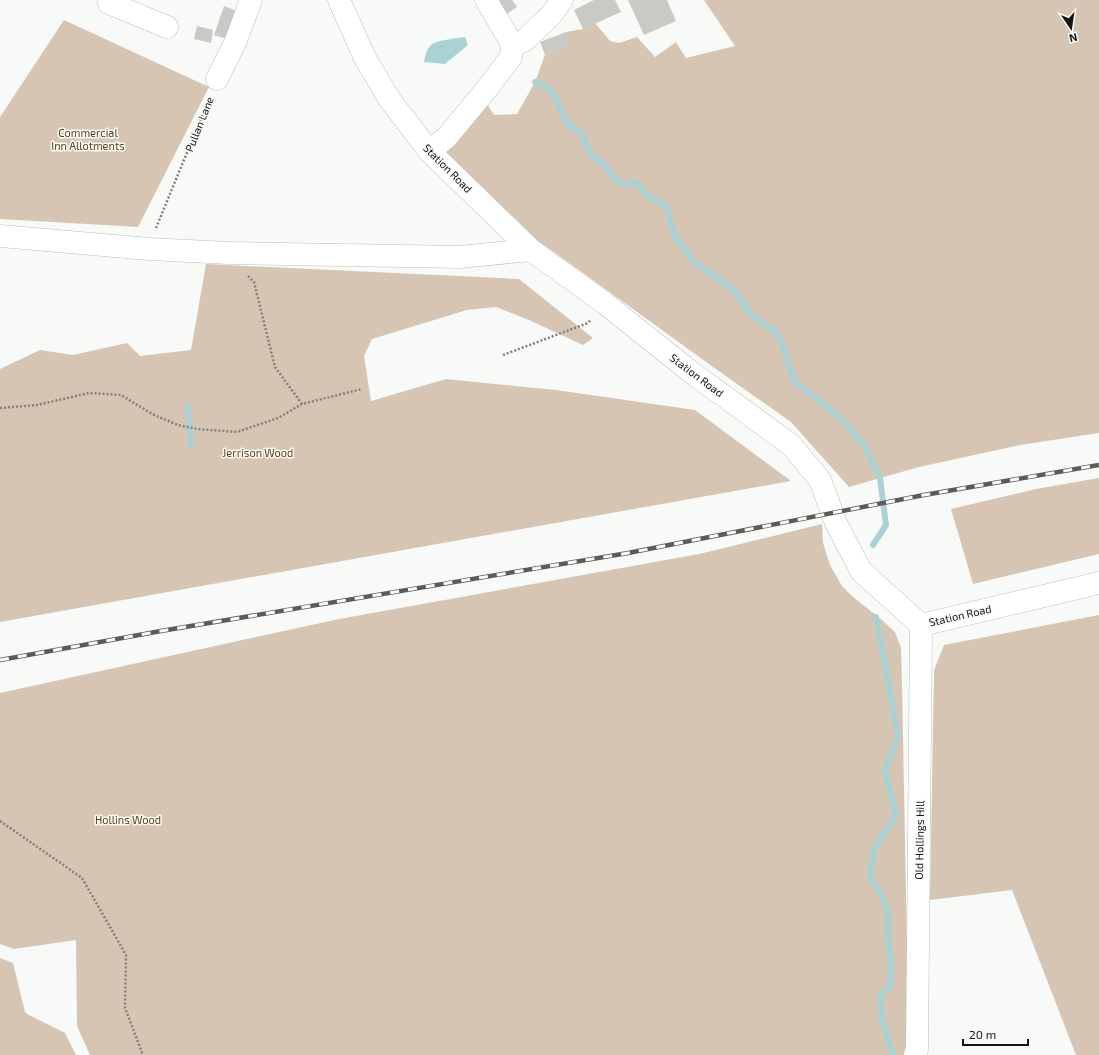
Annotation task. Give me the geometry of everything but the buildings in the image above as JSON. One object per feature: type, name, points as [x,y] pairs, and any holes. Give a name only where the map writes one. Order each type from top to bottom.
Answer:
[{"type":"street","points":[[110,0],[109,3],[167,27]]},
{"type":"street","points":[[217,79],[235,43],[251,0]]},
{"type":"street","name":"Station Road","points":[[339,0],[365,58],[390,100],[429,151],[531,250],[603,302],[691,372],[791,445],[820,480],[836,523],[861,571],[920,624],[1099,583]]},
{"type":"street","points":[[429,151],[446,138],[512,58],[512,47],[509,39],[486,0]]},
{"type":"street","points":[[512,47],[525,40],[552,15],[562,0]]},
{"type":"street","points":[[0,236],[149,249],[229,253],[460,257],[531,250]]},
{"type":"street","name":"Old Hollings Hill","points":[[915,1055],[917,1050],[920,624]]},
{"type":"path","name":"Pullan Lane","points":[[149,249],[217,79]]},
{"type":"path","points":[[229,253],[254,282],[275,367],[302,404]]},
{"type":"path","points":[[503,355],[588,323],[603,302]]},
{"type":"path","points":[[0,408],[36,405],[89,393],[121,395],[154,415],[178,425],[197,430],[237,432],[278,418],[302,404],[362,389]]},
{"type":"path","points":[[0,821],[82,878],[126,955],[125,1008],[143,1055]]},
{"type":"green space","points":[[704,0],[1099,0],[1099,433],[1020,445],[919,467],[849,487],[791,422],[557,254],[524,232],[444,151],[487,104],[494,115],[517,114],[535,82],[545,55],[570,44],[566,32],[583,29],[595,23],[610,41],[619,43],[637,37],[655,57],[676,42],[686,58],[735,46]]},
{"type":"green space","name":"Commercial Inn Allotments","points":[[64,20],[209,87],[138,227],[0,219],[0,117]]},
{"type":"green space","name":"Jerrison Wood","points":[[206,264],[519,279],[593,338],[583,345],[529,320],[496,307],[467,310],[372,339],[364,356],[371,401],[446,379],[556,390],[695,410],[791,481],[0,622],[0,369],[40,350],[73,355],[127,343],[140,356],[191,350]]},
{"type":"green space","points":[[1099,478],[1099,554],[973,584],[951,509],[1036,489]]},
{"type":"green space","name":"Hollins Wood","points":[[822,524],[823,543],[830,565],[842,586],[895,632],[901,648],[908,1055],[90,1055],[77,1026],[76,940],[14,949],[0,944],[0,693],[339,619],[699,554]]},
{"type":"green space","points":[[1099,615],[1099,1055],[1076,1055],[1012,890],[930,900],[934,670],[944,645]]},
{"type":"green space","points":[[0,958],[13,963],[25,1012],[65,1033],[76,1055],[0,1055]]},
{"type":"water","points":[[465,37],[468,45],[445,64],[424,62],[428,50],[432,44],[444,40]]},
{"type":"waterway","points":[[535,82],[546,86],[555,97],[567,123],[583,135],[590,154],[605,165],[615,179],[625,185],[637,182],[646,195],[666,206],[675,237],[694,262],[734,290],[750,314],[777,333],[783,346],[794,381],[836,414],[864,445],[880,478],[886,525],[873,545]]},
{"type":"waterway","points":[[188,406],[191,446]]},
{"type":"waterway","points":[[876,617],[898,736],[885,771],[896,815],[874,849],[870,877],[888,912],[888,940],[891,960],[891,977],[889,987],[880,996],[882,1022],[887,1031],[888,1042],[894,1055]]},
{"type":"railway","points":[[0,660],[161,631],[628,553],[924,495],[1099,465]]}]
